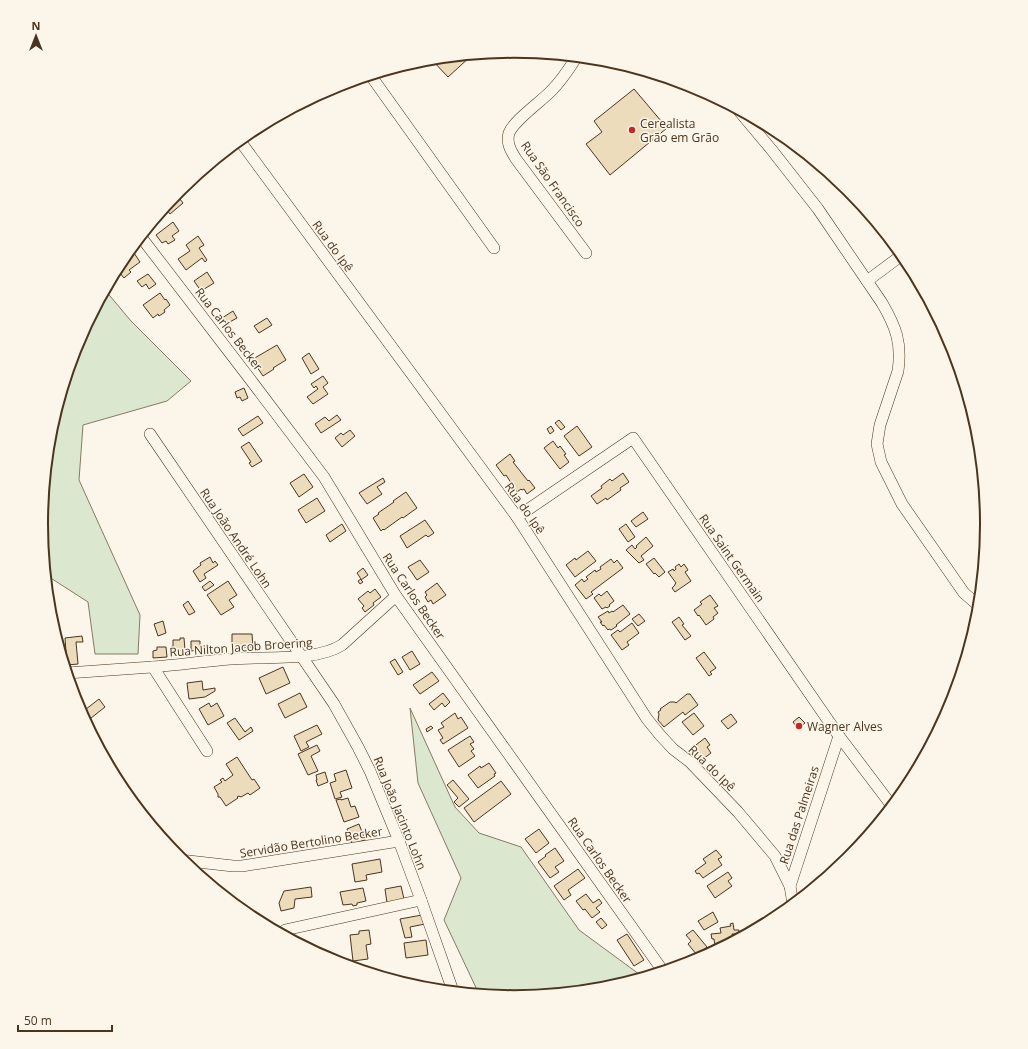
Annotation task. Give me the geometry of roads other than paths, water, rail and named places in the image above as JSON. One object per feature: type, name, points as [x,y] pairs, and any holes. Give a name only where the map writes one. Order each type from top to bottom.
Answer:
[{"type":"street","name":"Rua São Francisco","points":[[574,62],[566,74],[552,90],[514,124],[508,138],[510,148],[516,159],[586,253]]},
{"type":"street","points":[[374,80],[494,248]]},
{"type":"street","points":[[748,122],[818,209],[882,303],[891,320],[898,340],[898,371],[880,425],[877,444],[881,462],[902,504],[964,593],[973,602]]},
{"type":"street","name":"Rua do Ipê","points":[[243,145],[517,517],[647,719],[673,749],[690,762],[738,812],[775,856],[790,886]]},
{"type":"street","name":"Rua Carlos Becker","points":[[144,241],[324,477],[396,596],[660,967]]},
{"type":"street","points":[[867,281],[896,259]]},
{"type":"street","name":"Rua João André Lohn","points":[[150,434],[301,656]]},
{"type":"street","name":"Rua Saint Germain","points":[[517,517],[633,438],[839,736],[889,801]]},
{"type":"street","name":"Rua Nilton Jacob Broering","points":[[72,672],[153,667],[232,659],[301,656],[328,652],[339,647],[396,596]]},
{"type":"street","name":"Rua João Jacinto Lohn","points":[[301,656],[334,704],[370,771],[399,841],[450,987]]},
{"type":"street","points":[[153,667],[207,751]]},
{"type":"street","name":"Rua das Palmeiras","points":[[792,898],[790,886],[839,736]]},
{"type":"street","name":"Servidão Bertolino Becker","points":[[192,861],[233,866],[253,865],[399,841]]},
{"type":"street","points":[[285,930],[421,900]]},
{"type":"place","name":"Cerealista Grão em Grão","points":[[632,130]]},
{"type":"place","name":"Wagner Alves","points":[[799,726]]}]
